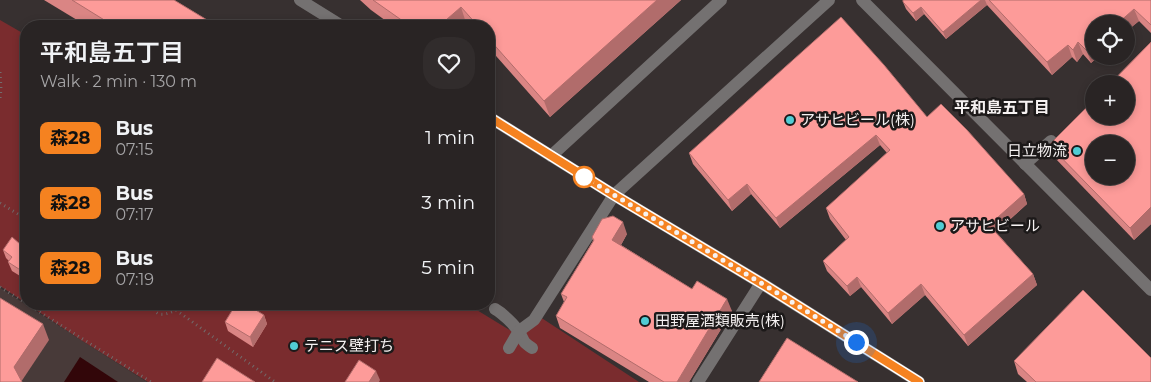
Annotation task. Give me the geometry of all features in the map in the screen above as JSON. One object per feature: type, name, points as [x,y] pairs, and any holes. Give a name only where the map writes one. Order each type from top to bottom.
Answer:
[{"type":"street","points":[[300,0],[332,20]]},
{"type":"street","points":[[551,156],[721,0]]},
{"type":"street","points":[[509,348],[519,332],[534,320],[614,195],[829,0]]},
{"type":"street","points":[[862,0],[1151,290]]},
{"type":"street","points":[[495,121],[920,382]]},
{"type":"street","points":[[1026,164],[1051,141]]},
{"type":"street","points":[[698,382],[761,283]]},
{"type":"street","points":[[495,309],[519,332],[523,342],[532,348]]},
{"type":"path","points":[[0,72],[0,98]]},
{"type":"path","points":[[0,203],[20,215]]},
{"type":"path","points":[[0,287],[20,300]]},
{"type":"path","points":[[36,310],[150,382]]},
{"type":"path","points":[[154,310],[157,313],[165,315],[176,310],[276,382]]},
{"type":"shaded area","points":[[0,20],[20,32],[20,299],[0,286]]},
{"type":"shaded area","points":[[0,288],[20,301],[20,310],[34,310],[147,382],[0,382]]},
{"type":"shaded area","points":[[36,310],[477,310],[518,335],[534,313],[639,382],[148,382]]},
{"type":"shaded area","points":[[80,357],[118,382],[64,382]]},
{"type":"building","points":[[72,0],[174,0],[207,20],[104,20]]},
{"type":"building","points":[[373,0],[657,0],[544,101],[495,46],[495,20],[473,20],[461,7],[446,20],[401,20]]},
{"type":"building","points":[[903,0],[981,0],[943,32],[921,7],[913,13]]},
{"type":"building","points":[[989,0],[1151,0],[1151,25],[1134,9],[1127,15],[1085,15],[1085,49],[1078,42],[1073,50],[1068,45],[1047,62]]},
{"type":"building","points":[[841,17],[927,117],[941,104],[1024,194],[989,225],[1033,274],[964,335],[921,284],[888,313],[857,277],[847,286],[823,261],[849,237],[826,208],[890,150],[876,135],[776,218],[747,184],[728,200],[689,153]]},
{"type":"building","name":"日立物流","points":[[1151,42],[1151,207],[1130,228],[1088,185],[1135,185],[1135,135],[1085,135],[1085,182],[1049,145],[1085,109],[1085,125],[1135,125],[1135,75],[1119,75],[1129,65],[1135,65],[1135,58]]},
{"type":"building","name":"田野屋酒類販売(株)","points":[[613,216],[623,222],[612,240],[692,289],[697,281],[727,299],[677,382],[664,382],[556,316],[567,297],[561,294],[594,240],[592,237],[602,219]]},
{"type":"building","points":[[12,237],[20,244],[20,270],[8,262],[12,257],[3,250]]},
{"type":"building","points":[[1083,290],[1151,358],[1151,382],[1036,382],[1014,361]]},
{"type":"building","points":[[0,298],[43,324],[14,367],[22,382],[0,382]]},
{"type":"building","points":[[232,310],[256,310],[264,315],[250,337],[225,322]]},
{"type":"building","points":[[787,338],[858,382],[759,382]]},
{"type":"building","points":[[217,358],[255,382],[202,382]]},
{"type":"building","points":[[359,360],[376,371],[369,382],[345,382]]},
{"type":"bus line","name":"森28","points":[[495,121],[919,382]]},
{"type":"place","name":"アサヒビール(株)","points":[[790,120]]},
{"type":"place","name":"日立物流","points":[[1077,151]]},
{"type":"place","name":"アサヒビール","points":[[940,226]]},
{"type":"place","name":"田野屋酒類販売(株)","points":[[645,321]]},
{"type":"place","name":"テニス壁打ち","points":[[294,346]]},
{"type":"district","name":"平和島五丁目","points":[[1002,107]]},
{"type":"route","points":[[584,177],[856,342]]}]
